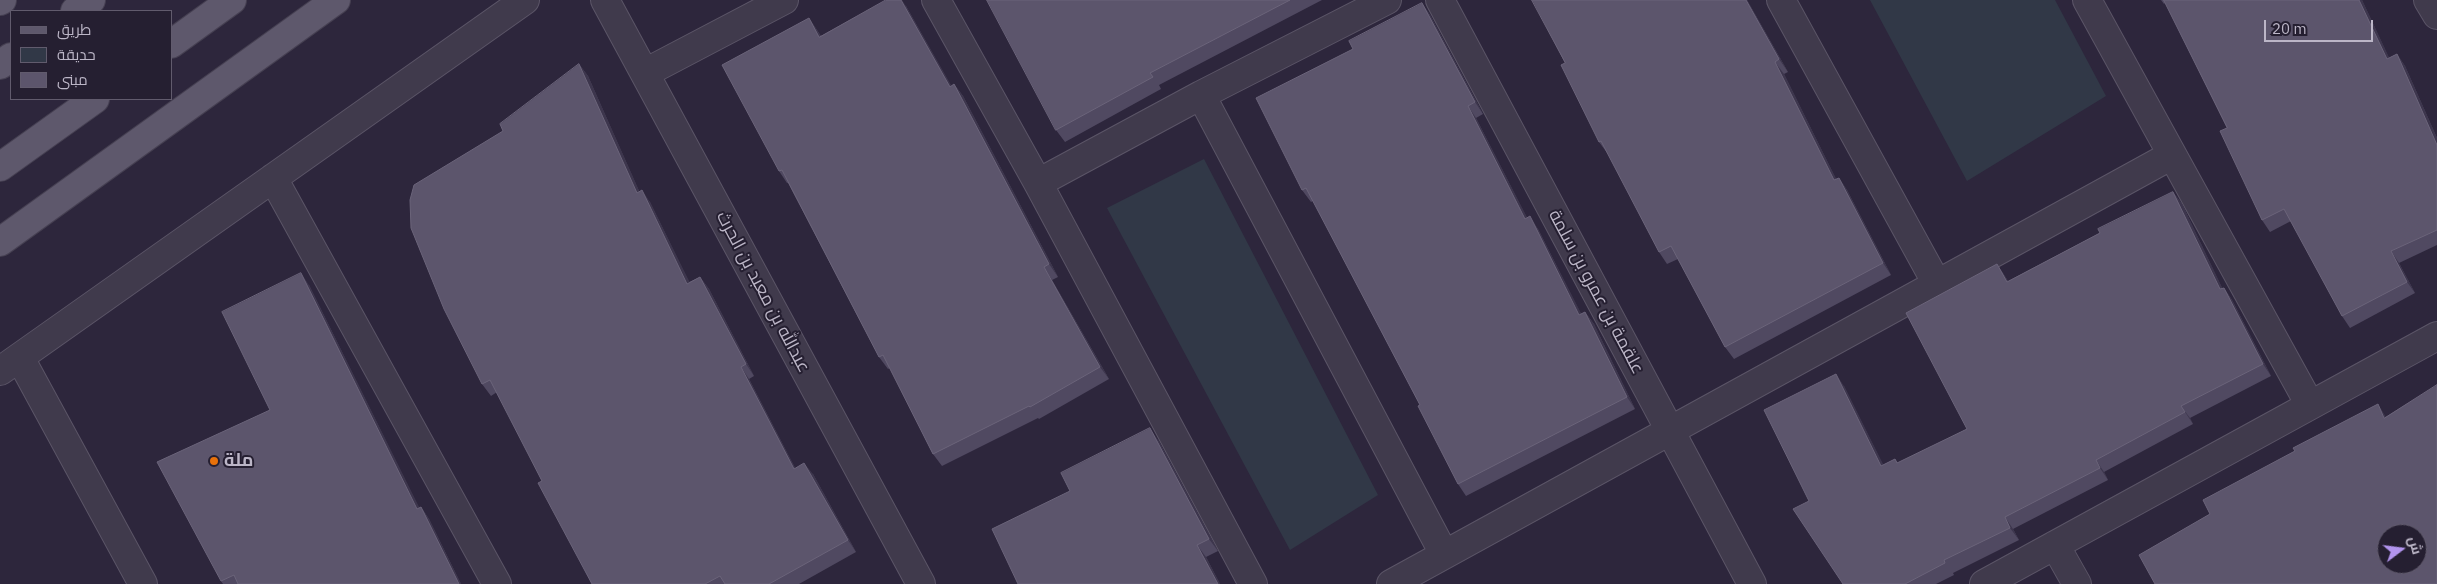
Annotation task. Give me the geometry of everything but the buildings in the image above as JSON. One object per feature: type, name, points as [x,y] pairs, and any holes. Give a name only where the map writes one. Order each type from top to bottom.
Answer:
[{"type":"main road","points":[[76,10],[91,0]]},
{"type":"main road","points":[[172,43],[232,0]]},
{"type":"main road","points":[[0,242],[336,0]]},
{"type":"main road","points":[[0,167],[94,100]]},
{"type":"street","points":[[143,584],[10,365],[524,0]]},
{"type":"street","name":"عبدالله بن معبد بن الحرث","points":[[605,0],[919,583]]},
{"type":"street","points":[[645,73],[784,0]]},
{"type":"street","points":[[936,0],[1038,183],[1253,584]]},
{"type":"street","points":[[1038,183],[1201,94],[1387,0]]},
{"type":"street","name":"علقمة بن عمرو بن سلمة","points":[[1440,0],[1752,584]]},
{"type":"street","points":[[1781,0],[1937,284]]},
{"type":"street","points":[[2087,0],[2310,405]]},
{"type":"street","points":[[2428,0],[2437,15]]},
{"type":"street","points":[[1201,94],[1444,554]]},
{"type":"street","points":[[1391,584],[2172,155]]},
{"type":"street","points":[[274,178],[497,584]]},
{"type":"street","points":[[1984,584],[2437,336]]},
{"type":"street","points":[[2055,545],[2077,584]]},
{"type":"green space","points":[[1870,0],[2055,0],[2106,96],[1967,181]]},
{"type":"green space","points":[[1204,159],[1378,495],[1290,550],[1107,208]]},
{"type":"place","name":"ملة","points":[[214,461]]}]
